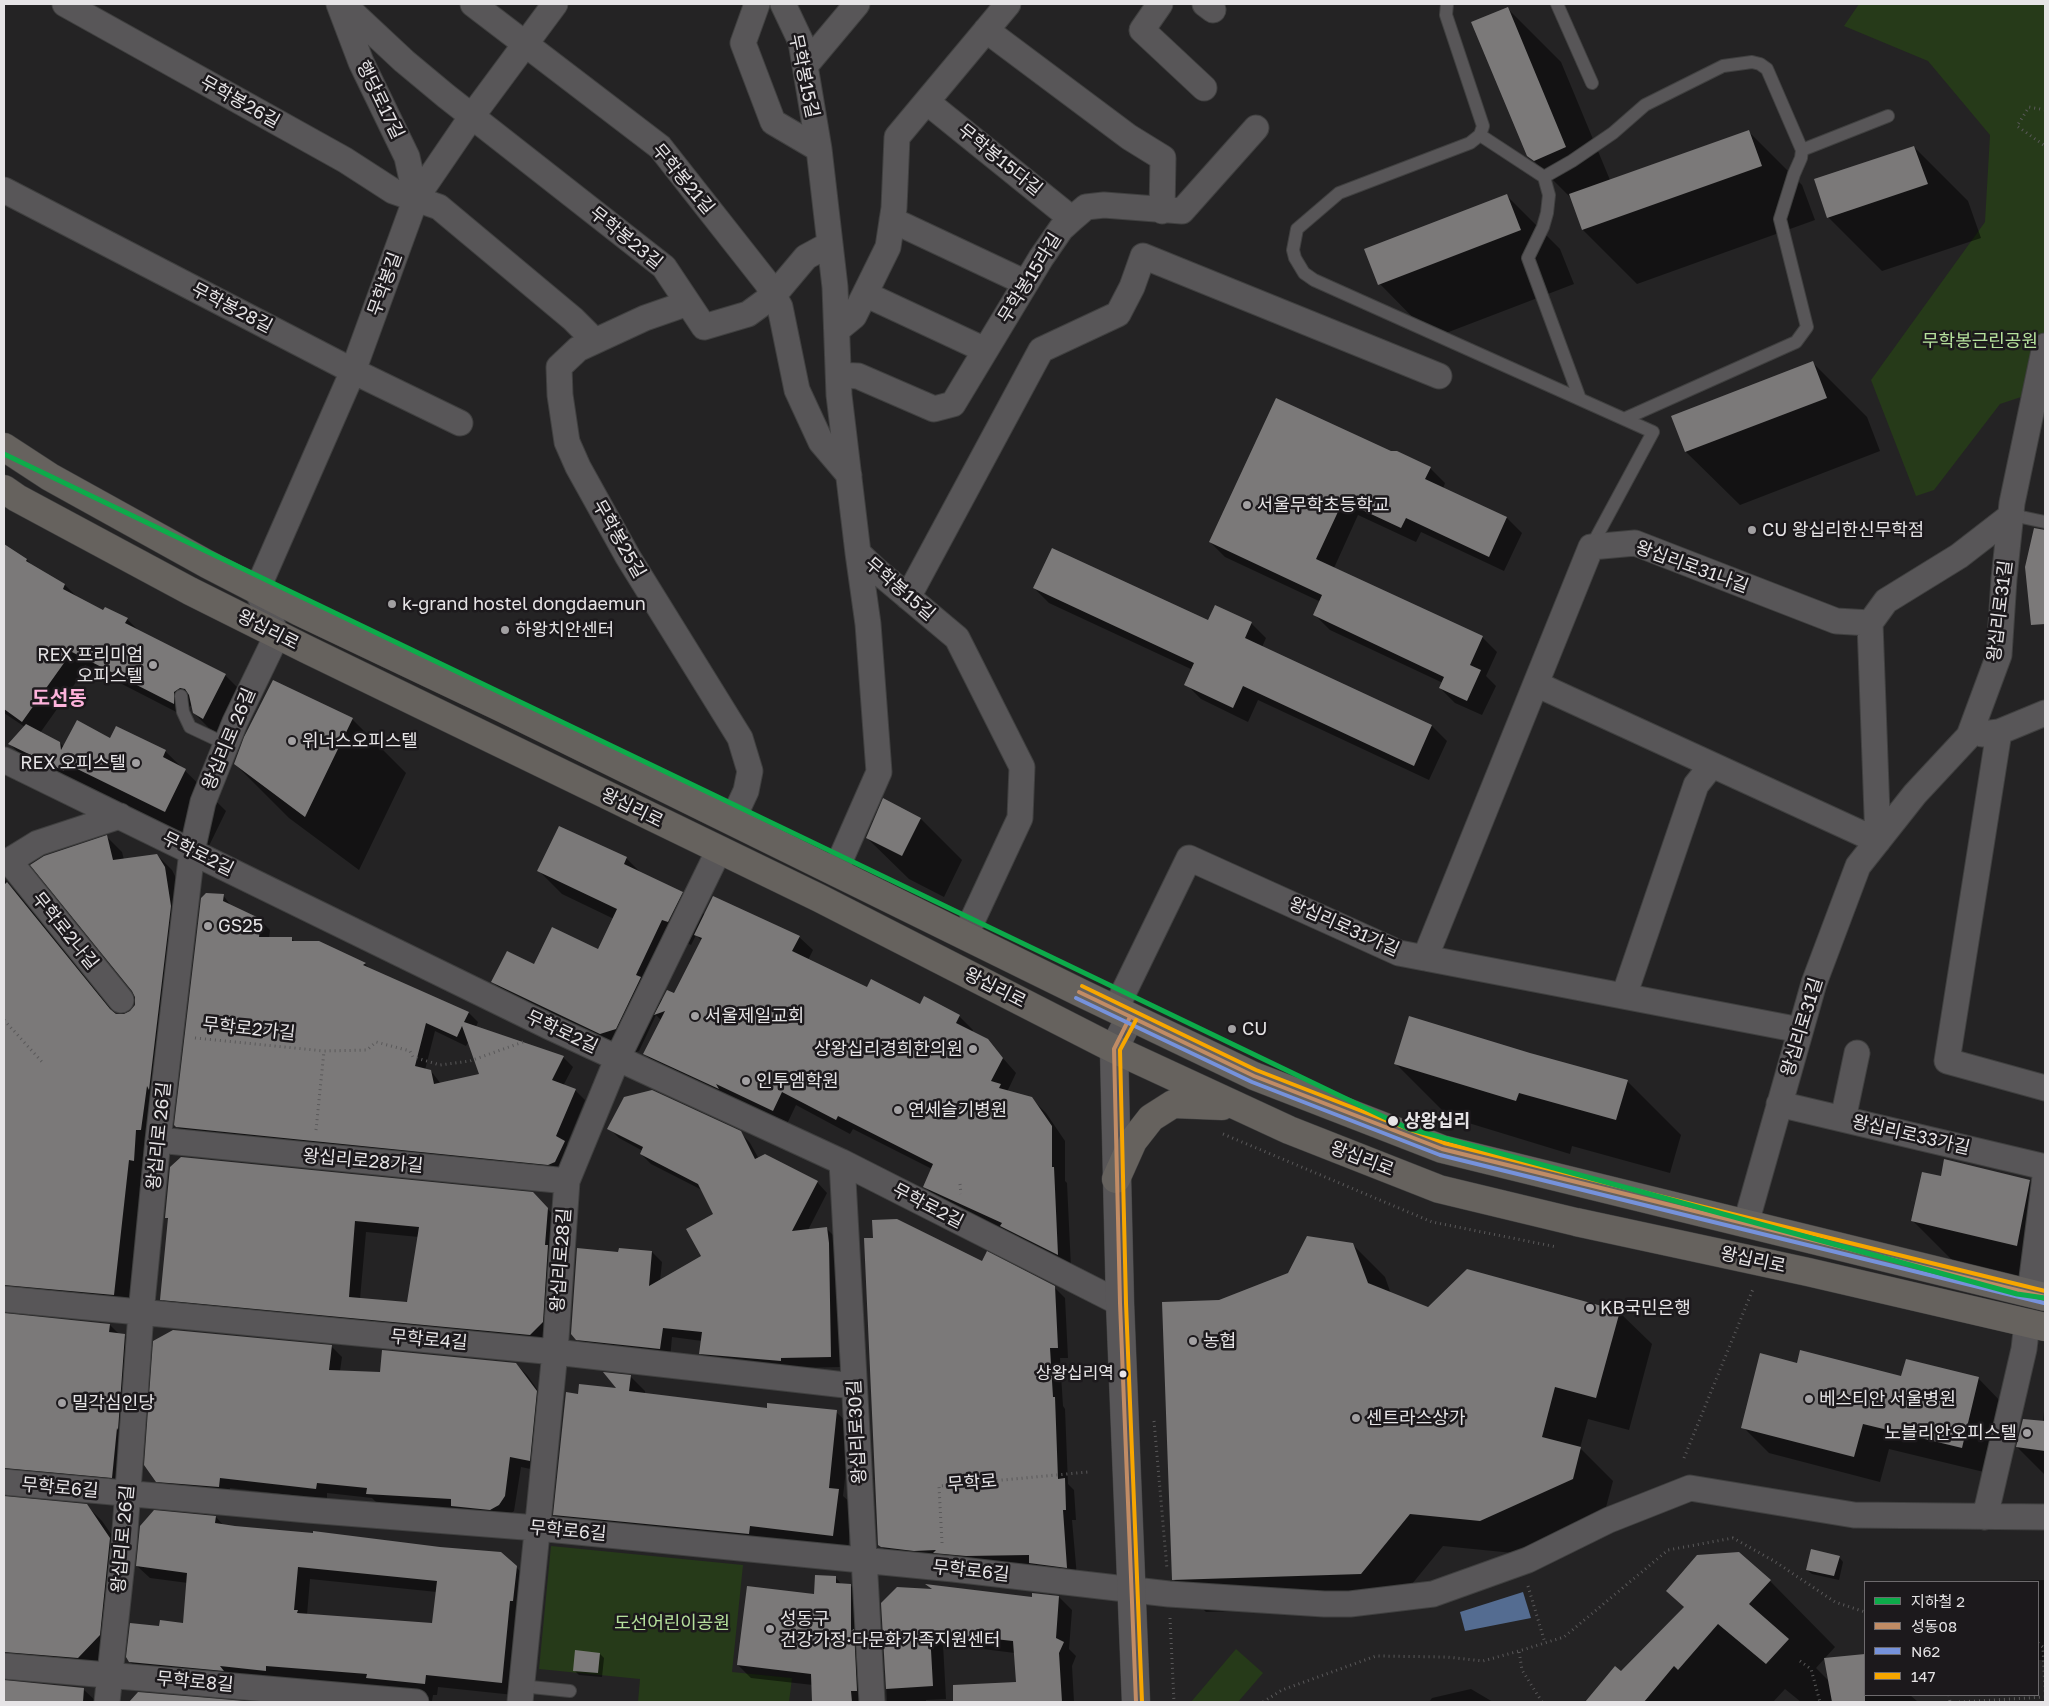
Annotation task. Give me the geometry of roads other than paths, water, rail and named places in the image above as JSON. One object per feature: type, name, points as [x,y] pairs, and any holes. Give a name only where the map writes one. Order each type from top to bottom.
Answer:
[{"type":"main road","name":"왕십리로","points":[[4,447],[50,477],[258,590],[1254,1076],[1442,1149],[2038,1295]]},
{"type":"main road","name":"왕십리로","points":[[4,490],[190,591],[277,635],[836,907],[1114,1049],[1239,1108],[1306,1137],[1439,1188],[1576,1222],[1771,1264],[2036,1325]]},
{"type":"main road","points":[[1122,1013],[1114,1049],[1116,1179],[1136,1702]]},
{"type":"main road","points":[[1306,1137],[1319,1102]]},
{"type":"main road","points":[[1116,1179],[1133,1141],[1151,1118],[1173,1104],[1206,1104],[1239,1108]]},
{"type":"main road","points":[[1771,1264],[1779,1232]]},
{"type":"street","name":"무학봉26길","points":[[65,4],[345,160],[393,191],[416,198]]},
{"type":"street","name":"행당로17길","points":[[338,4],[361,62],[407,157],[416,198]]},
{"type":"street","name":"행당로17길","points":[[343,4],[404,61],[472,116]]},
{"type":"street","name":"무학봉21길","points":[[473,4],[660,147],[767,283],[774,295],[780,307],[797,390],[822,442],[849,475]]},
{"type":"street","name":"무학봉길","points":[[258,590],[353,370],[416,198],[472,116],[555,4]]},
{"type":"street","name":"무학봉15길","points":[[757,4],[743,43],[773,122],[819,150]]},
{"type":"street","name":"무학봉15길","points":[[783,4],[801,42],[819,150],[835,286],[839,395],[858,553],[958,638],[1022,767],[1020,818],[965,936]]},
{"type":"street","points":[[805,66],[858,4]]},
{"type":"street","points":[[837,330],[854,316],[888,247],[892,220],[897,137],[1008,4]]},
{"type":"street","points":[[1160,4],[1142,30],[1204,88]]},
{"type":"street","points":[[986,30],[1129,137],[1163,158],[1162,211]]},
{"type":"street","name":"무학봉15다길","points":[[927,102],[1072,219]]},
{"type":"street","name":"무학봉23길","points":[[472,116],[664,267],[704,327],[748,314],[774,295]]},
{"type":"street","name":"무학봉15라길","points":[[839,374],[858,376],[934,409],[953,404],[1061,229],[1086,207],[1104,205],[1162,211],[1182,211],[1256,128]]},
{"type":"street","name":"무학봉28길","points":[[4,190],[460,423]]},
{"type":"street","points":[[416,198],[439,207],[467,229],[595,341]]},
{"type":"street","points":[[892,220],[1026,283]]},
{"type":"street","points":[[774,295],[806,258],[830,244]]},
{"type":"street","points":[[908,597],[1041,350],[1118,314],[1132,287],[1143,256],[1440,376]]},
{"type":"street","points":[[865,294],[985,350]]},
{"type":"street","name":"무학봉25길","points":[[688,303],[645,318],[578,348],[559,367],[560,395],[567,442],[578,467],[628,557],[740,738],[750,771],[746,791],[732,821]]},
{"type":"street","name":"왕십리로31길","points":[[1746,1223],[1814,983],[1858,866],[1916,794],[1969,736],[1999,655],[2012,503],[2040,400],[2045,346]]},
{"type":"street","points":[[1536,684],[1878,841],[1870,623],[1886,601],[1959,556],[2012,515]]},
{"type":"street","name":"왕십리로31나길","points":[[1592,548],[1635,543],[1836,622],[1870,623]]},
{"type":"street","points":[[1425,958],[1592,548]]},
{"type":"street","points":[[835,872],[879,772],[868,624],[858,553]]},
{"type":"street","points":[[258,590],[277,635]]},
{"type":"street","name":"왕십리로 26길","points":[[107,1702],[124,1544],[141,1313],[158,1140],[192,851],[203,802],[226,744],[277,635]]},
{"type":"street","points":[[1969,736],[1999,732],[2045,712]]},
{"type":"street","points":[[1999,732],[1947,1061],[2045,1088]]},
{"type":"street","name":"무학로2길","points":[[4,760],[556,1030],[842,1162],[1120,1303]]},
{"type":"street","points":[[1624,996],[1696,785],[1712,765]]},
{"type":"street","name":"무학로2나길","points":[[120,816],[38,843],[6,863],[121,1000]]},
{"type":"street","name":"왕십리로28길","points":[[521,1694],[555,1352],[567,1180],[618,1057],[719,850]]},
{"type":"street","name":"왕십리로31가길","points":[[1122,1013],[1189,858],[1399,953],[1800,1030]]},
{"type":"street","name":"왕십리로33가길","points":[[1857,1053],[1843,1119],[2045,1167]]},
{"type":"street","points":[[1779,1104],[1843,1119]]},
{"type":"street","name":"왕십리로28가길","points":[[158,1140],[567,1180]]},
{"type":"street","name":"왕십리로30길","points":[[842,1162],[872,1702]]},
{"type":"street","points":[[2038,1295],[2045,1177]]},
{"type":"street","name":"무학로4길","points":[[4,1299],[555,1352],[854,1386]]},
{"type":"street","points":[[1985,1517],[2024,1349],[2036,1325]]},
{"type":"street","name":"무학로6길","points":[[4,1482],[308,1510],[538,1528],[944,1568],[1169,1594],[1350,1604],[1433,1594],[1528,1560],[1609,1520],[1690,1488],[1854,1515],[2045,1517]]},
{"type":"street","name":"무학로8길","points":[[4,1666],[110,1674],[260,1695],[416,1702]]},
{"type":"lane","points":[[1447,4],[1446,15],[1483,126],[1480,135],[1470,144],[1339,193],[1297,229],[1293,250],[1295,258],[1304,274],[1314,280],[1653,432],[1592,548]]},
{"type":"lane","points":[[1557,4],[1592,83]]},
{"type":"lane","points":[[1544,177],[1572,161],[1614,132],[1644,105],[1723,66],[1752,62],[1767,69],[1802,150],[1780,219],[1807,327],[1796,342],[1624,419]]},
{"type":"lane","points":[[1802,150],[1888,116]]},
{"type":"lane","points":[[1480,135],[1544,177],[1549,195],[1547,213],[1543,227],[1528,258],[1580,399]]},
{"type":"lane","points":[[2012,515],[2045,522]]},
{"type":"lane","points":[[181,696],[183,712],[190,726],[226,744]]},
{"type":"lane","points":[[521,1694],[570,1691]]},
{"type":"water","points":[[1523,1592],[1531,1618],[1465,1631],[1460,1612]]},
{"type":"metro line","name":"2","points":[[4,454],[1407,1128],[2017,1294],[2045,1298]]},
{"type":"place","name":"서울무학초등학교","points":[[1247,505]]},
{"type":"place","name":"CU 왕십리한신무학점","points":[[1752,530]]},
{"type":"place","name":"k-grand hostel dongdaemun","points":[[392,604]]},
{"type":"place","name":"하왕치안센터","points":[[505,630]]},
{"type":"place","name":"REX 프리미엄 오피스텔","points":[[153,665]]},
{"type":"place","name":"위너스오피스텔","points":[[292,741]]},
{"type":"place","name":"REX 오피스텔","points":[[136,763]]},
{"type":"place","name":"GS25","points":[[208,926]]},
{"type":"place","name":"서울제일교회","points":[[695,1016]]},
{"type":"place","name":"CU","points":[[1232,1029]]},
{"type":"place","name":"상왕십리경희한의원","points":[[973,1049]]},
{"type":"place","name":"인투엠학원","points":[[746,1081]]},
{"type":"place","name":"연세슬기병원","points":[[898,1110]]},
{"type":"place","name":"상왕십리","points":[[1393,1121]]},
{"type":"place","name":"KB국민은행","points":[[1590,1308]]},
{"type":"place","name":"농협","points":[[1193,1341]]},
{"type":"place","name":"상왕십리역","points":[[1123,1374]]},
{"type":"place","name":"베스티안 서울병원","points":[[1809,1399]]},
{"type":"place","name":"밀각심인당","points":[[62,1403]]},
{"type":"place","name":"센트라스상가","points":[[1356,1418]]},
{"type":"place","name":"노블리안오피스텔","points":[[2027,1433]]},
{"type":"place","name":"성동구 건강가정·다문화가족지원센터","points":[[770,1629]]},
{"type":"district","name":"도선동","points":[[59,699]]},
{"type":"park label","name":"무학봉근린공원","points":[[1980,341]]},
{"type":"park label","name":"도선어린이공원","points":[[672,1623]]}]
